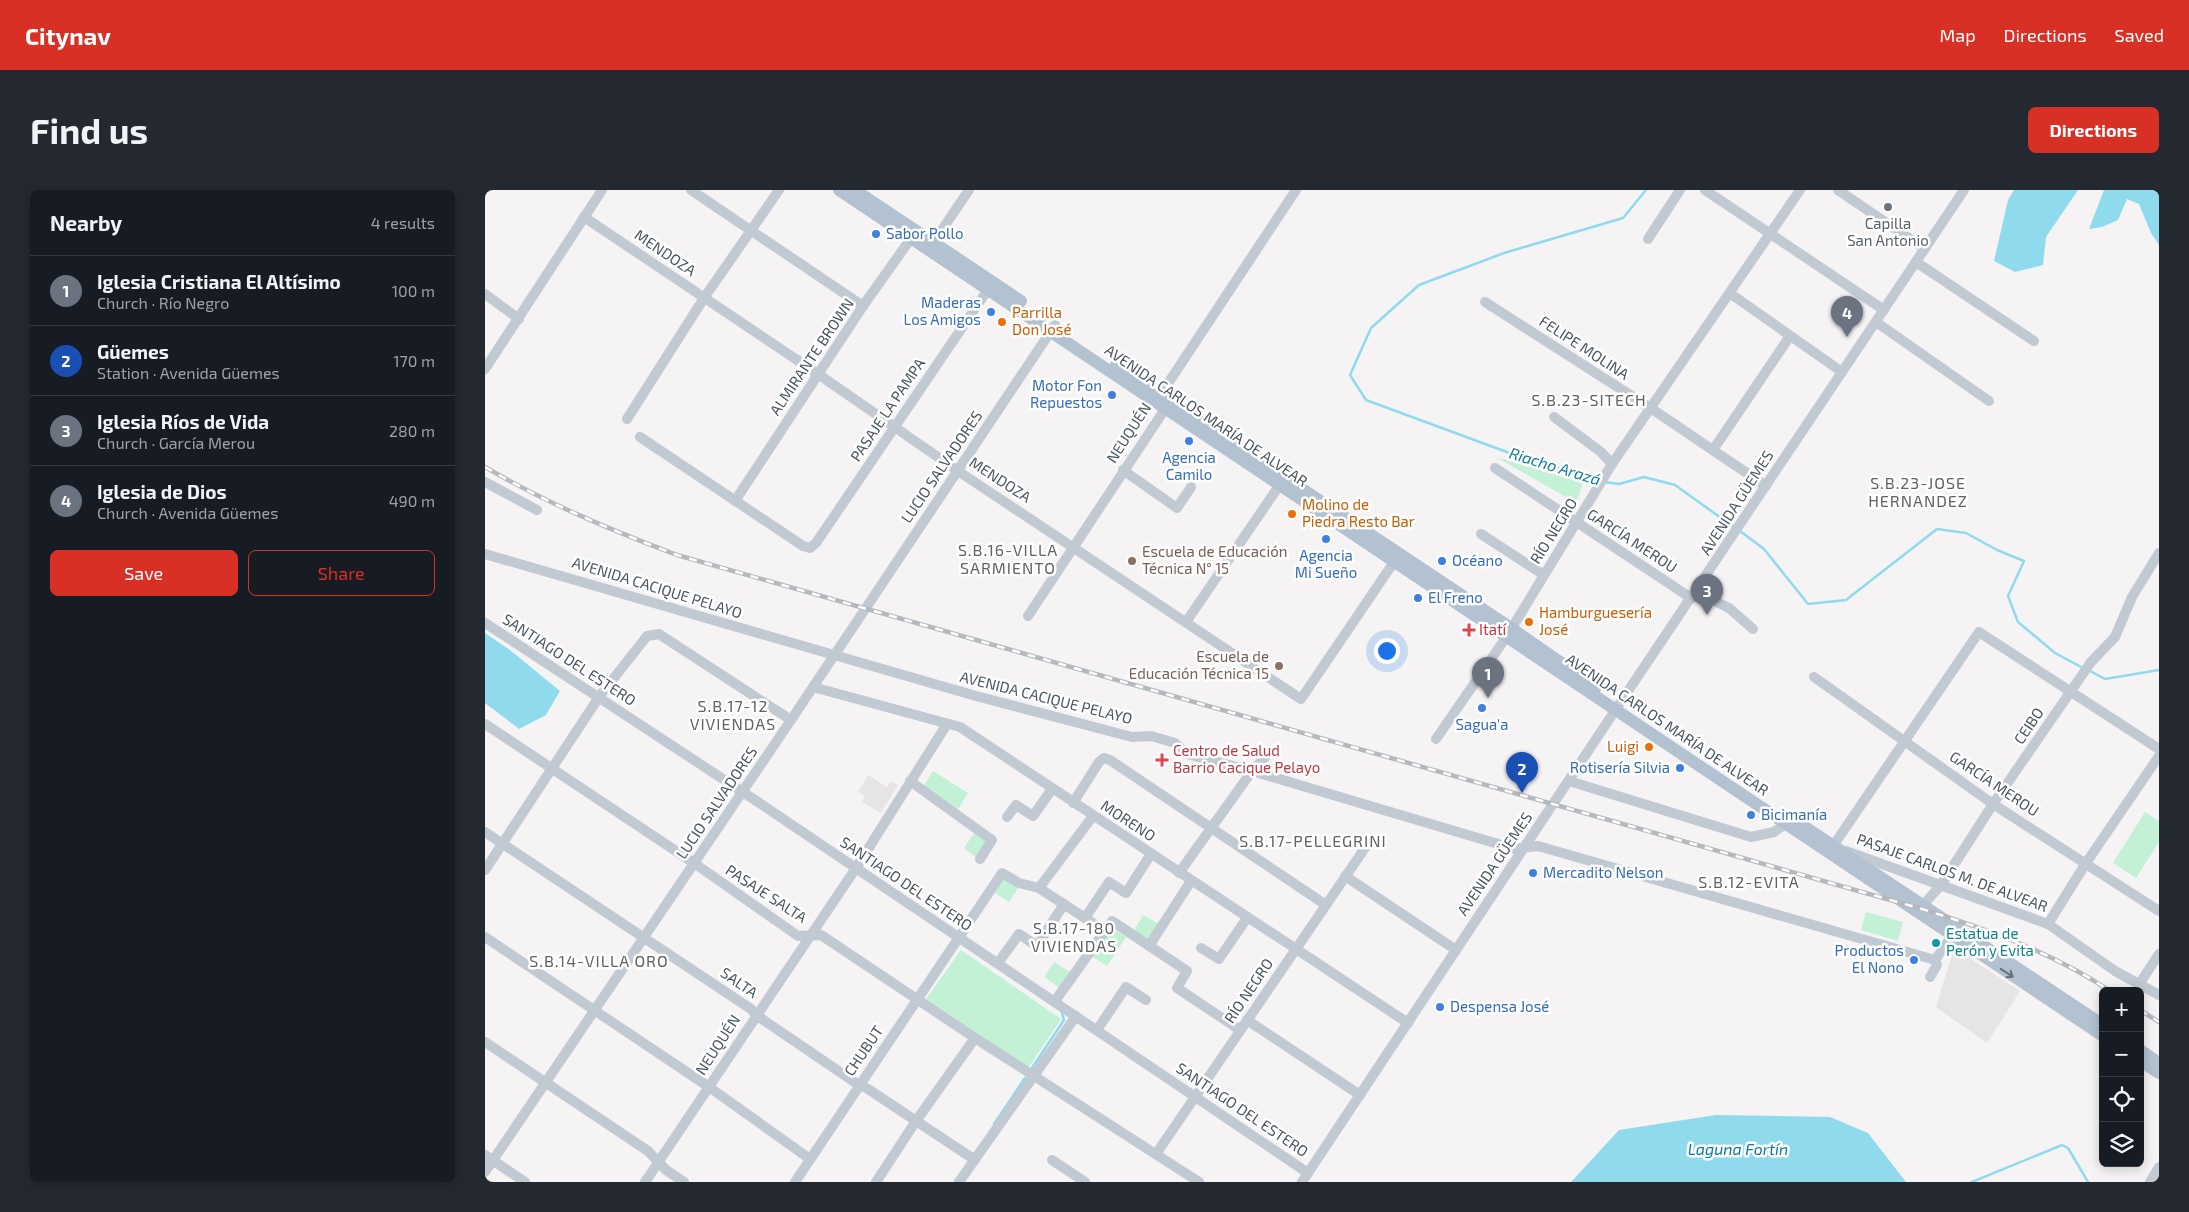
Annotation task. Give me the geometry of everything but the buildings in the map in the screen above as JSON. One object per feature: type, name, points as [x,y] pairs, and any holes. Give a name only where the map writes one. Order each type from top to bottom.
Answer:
[{"type":"main road","name":"AVENIDA CARLOS MARÍA DE ALVEAR","points":[[839,190],[914,235],[991,286],[1165,409],[1282,481],[1397,557],[1618,707],[1785,824],[1831,850]]},
{"type":"main road","name":"AVENIDA CARLOS MARÍA DE ALVEAR","points":[[855,190],[914,235],[933,243],[991,286]]},
{"type":"main road","name":"AVENIDA CARLOS MARÍA DE ALVEAR","points":[[1053,329],[1161,394],[1282,481]]},
{"type":"main road","name":"AVENIDA CARLOS MARÍA DE ALVEAR","points":[[1618,707],[1921,910],[2099,1022]]},
{"type":"main road","name":"AVENIDA CARLOS MARÍA DE ALVEAR","points":[[1955,932],[2099,1033]]},
{"type":"main road","points":[[2144,1053],[2159,1062]]},
{"type":"main road","points":[[2144,1064],[2159,1073]]},
{"type":"street","points":[[691,190],[863,306]]},
{"type":"street","points":[[627,419],[704,298],[779,190]]},
{"type":"street","points":[[933,243],[969,190]]},
{"type":"street","name":"NEUQUÉN","points":[[1028,616],[1165,409],[1161,394],[1296,190]]},
{"type":"street","points":[[1648,239],[1680,190]]},
{"type":"street","points":[[1705,190],[1883,310]]},
{"type":"street","name":"RÍO NEGRO","points":[[1435,739],[1509,632],[1577,524],[1612,464],[1801,190]]},
{"type":"street","points":[[1838,190],[1925,249]]},
{"type":"street","name":"AVENIDA GÜEMES","points":[[1302,1182],[1964,190]]},
{"type":"street","points":[[486,364],[519,319],[584,217],[597,192]]},
{"type":"street","name":"MENDOZA","points":[[584,217],[818,374],[958,471],[1301,699],[1397,557]]},
{"type":"street","name":"ALMIRANTE BROWN","points":[[735,501],[863,306],[914,235]]},
{"type":"street","points":[[1916,262],[2034,341]]},
{"type":"street","name":"PASAJE LA PAMPA","points":[[735,501],[803,546],[810,548],[817,543],[991,286]]},
{"type":"street","points":[[485,294],[519,319]]},
{"type":"street","points":[[1731,294],[1842,372]]},
{"type":"street","name":"FELIPE MOLINA","points":[[1485,302],[1766,486]]},
{"type":"street","points":[[1876,322],[1989,401]]},
{"type":"street","name":"LUCIO SALVADORES","points":[[485,1172],[489,1157],[545,1083],[1053,329]]},
{"type":"street","points":[[1713,450],[1790,336]]},
{"type":"street","points":[[1554,417],[1601,452],[1612,464]]},
{"type":"street","points":[[640,437],[735,501]]},
{"type":"street","name":"GARCÍA MEROU","points":[[1495,468],[1691,598],[1702,595],[1729,608],[1753,629]]},
{"type":"street","points":[[1123,470],[1177,508],[1191,487]]},
{"type":"street","points":[[1186,622],[1282,481]]},
{"type":"street","points":[[485,482],[537,510]]},
{"type":"street","points":[[1481,534],[1544,575]]},
{"type":"street","name":"CEIBO","points":[[1921,910],[1941,885],[1993,804],[2091,662],[2115,637],[2132,598],[2159,553]]},
{"type":"street","name":"AVENIDA CACIQUE PELAYO","points":[[485,554],[532,566],[834,656],[976,696],[1132,737],[1151,736],[1175,743],[1187,754],[1252,771],[1515,849],[1538,846],[1935,960]]},
{"type":"street","name":"SANTIAGO DEL ESTERO","points":[[485,623],[1055,1001],[1308,1173]]},
{"type":"street","points":[[1831,850],[1979,632],[2159,749]]},
{"type":"street","points":[[485,870],[599,697],[647,636],[659,634],[791,720]]},
{"type":"street","name":"GARCÍA MEROU","points":[[1815,677],[1993,804],[2159,912]]},
{"type":"street","name":"MORENO","points":[[813,687],[960,727],[1408,1023]]},
{"type":"street","name":"PASAJE SALTA","points":[[485,724],[694,863],[799,936],[821,935],[1034,1076]]},
{"type":"street","name":"NEUQUÉN","points":[[645,1182],[855,868],[947,724]]},
{"type":"street","points":[[1179,873],[1252,771],[1269,753]]},
{"type":"street","points":[[2048,924],[2086,863],[2159,756]]},
{"type":"street","points":[[1073,803],[1099,762],[1104,758],[1110,760],[1326,905]]},
{"type":"street","points":[[910,781],[993,840],[981,859]]},
{"type":"street","points":[[1569,781],[1751,837],[1774,832],[1785,824]]},
{"type":"street","points":[[1007,817],[1016,805],[1033,816],[1052,789]]},
{"type":"street","points":[[1093,816],[1039,888],[1105,931]]},
{"type":"street","name":"SALTA","points":[[485,832],[751,1009],[756,1015],[859,1085],[975,1160]]},
{"type":"street","name":"RÍO NEGRO","points":[[1156,1154],[1367,845]]},
{"type":"street","name":"PASAJE CARLOS M. DE ALVEAR","points":[[1831,850],[1941,885],[2048,924],[2115,971],[2159,995]]},
{"type":"street","points":[[1085,918],[1109,882],[1125,893],[1151,854]]},
{"type":"street","name":"CHUBUT","points":[[795,1182],[1002,873],[1019,883],[1039,888]]},
{"type":"street","points":[[1345,876],[1456,950]]},
{"type":"street","points":[[1149,946],[1191,881]]},
{"type":"street","points":[[998,963],[1019,934],[1037,946],[1064,904]]},
{"type":"street","points":[[1201,948],[1219,959],[1247,918]]},
{"type":"street","points":[[1055,1001],[1112,921],[1187,971],[1177,988],[1240,1030]]},
{"type":"street","points":[[1930,977],[1937,965],[1935,960],[1955,932]]},
{"type":"street","points":[[485,937],[709,1087],[810,1158]]},
{"type":"street","points":[[2140,983],[2159,954]]},
{"type":"street","points":[[1097,1030],[1126,987],[1146,1000]]},
{"type":"street","points":[[959,1182],[1076,1016]]},
{"type":"street","points":[[1247,1020],[1360,1095]]},
{"type":"street","points":[[877,1182],[916,1121],[975,1038]]},
{"type":"street","points":[[485,1042],[648,1151],[667,1170],[684,1182]]},
{"type":"street","points":[[1034,1076],[1199,1182]]},
{"type":"street","points":[[489,1157],[525,1182]]},
{"type":"street","points":[[1051,1160],[1085,1182]]},
{"type":"street","points":[[2150,1182],[2159,1167]]},
{"type":"shaded area","points":[[868,775],[887,787],[891,781],[898,785],[881,813],[862,802],[865,796],[858,792]]},
{"type":"shaded area","points":[[1954,948],[2020,991],[1987,1043],[1936,1007]]},
{"type":"green space","points":[[1496,457],[1583,483],[1576,503]]},
{"type":"green space","points":[[933,771],[968,793],[958,809],[923,787]]},
{"type":"green space","points":[[2145,812],[2159,821],[2159,842],[2136,878],[2113,863]]},
{"type":"green space","points":[[975,832],[988,842],[977,858],[964,848]]},
{"type":"green space","points":[[1003,879],[1018,888],[1009,902],[995,893]]},
{"type":"green space","points":[[1866,912],[1903,922],[1898,941],[1861,930]]},
{"type":"green space","points":[[1143,915],[1159,924],[1149,941],[1133,932]]},
{"type":"green space","points":[[1112,928],[1126,937],[1107,966],[1093,957]]},
{"type":"green space","points":[[961,950],[1061,1019],[1028,1068],[926,999]]},
{"type":"green space","points":[[1054,962],[1070,972],[1060,988],[1044,977]]},
{"type":"water","points":[[2014,190],[2078,190],[2046,237],[2043,265],[2015,272],[1994,261],[2008,200]]},
{"type":"water","points":[[2104,190],[2159,190],[2159,245],[2151,233],[2139,204],[2127,199],[2118,220],[2102,227],[2089,229]]},
{"type":"water","points":[[485,633],[510,650],[560,691],[546,715],[519,729],[485,703]]},
{"type":"water","name":"Laguna Fortín","points":[[1716,1115],[1830,1117],[1868,1133],[1906,1182],[1571,1182],[1619,1130]]},
{"type":"waterway","name":"Riacho Arazá","points":[[1599,480],[1592,474],[1559,468],[1515,455],[1366,400],[1350,375],[1371,328],[1419,285],[1504,253],[1623,218],[1646,190]]},
{"type":"waterway","name":"Riacho Arazá","points":[[1604,482],[1619,484],[1644,477],[1675,485],[1735,528]]},
{"type":"waterway","name":"Riacho Arazá","points":[[1740,531],[1764,549],[1808,604],[1846,600],[1937,529],[1966,533],[1997,550],[2024,561],[2008,596],[2018,622],[2055,653],[2083,668]]},
{"type":"waterway","name":"Riacho Arazá","points":[[2088,670],[2105,679],[2159,670]]},
{"type":"waterway","points":[[1032,1068],[1064,1020],[1061,1010]]},
{"type":"waterway","points":[[994,1124],[1025,1078]]},
{"type":"waterway","points":[[1972,1182],[2062,1145],[2068,1148],[2088,1182]]},
{"type":"railway","points":[[485,467],[579,515],[677,555],[1922,909],[2019,943],[2042,953],[2104,987]]},
{"type":"railway","points":[[2144,1013],[2159,1022]]},
{"type":"place","name":"Capilla San Antonio","points":[[1888,207]]},
{"type":"place","name":"Sabor Pollo","points":[[876,234]]},
{"type":"place","name":"Maderas Los Amigos","points":[[991,312]]},
{"type":"place","name":"Parrilla Don José","points":[[1002,322]]},
{"type":"place","name":"Iglesia de Dios","points":[[1847,337]]},
{"type":"place","name":"Motor Fon Repuestos","points":[[1112,395]]},
{"type":"place","name":"Agencia Camilo","points":[[1189,441]]},
{"type":"place","name":"Molino de Piedra Resto Bar","points":[[1292,514]]},
{"type":"place","name":"Agencia Mi Sueño","points":[[1326,539]]},
{"type":"place","name":"Escuela de Educación Técnica N° 15","points":[[1132,561]]},
{"type":"place","name":"Océano","points":[[1442,561]]},
{"type":"place","name":"El Freno","points":[[1418,598]]},
{"type":"place","name":"Iglesia Ríos de Vida","points":[[1707,615]]},
{"type":"place","name":"Hamburguesería José","points":[[1529,622]]},
{"type":"place","name":"Itatí","points":[[1469,630]]},
{"type":"place","name":"Escuela de Educación Técnica 15","points":[[1279,666]]},
{"type":"place","name":"Iglesia Cristiana El Altísimo","points":[[1488,698]]},
{"type":"place","name":"Sagua'a","points":[[1482,708]]},
{"type":"place","name":"Luigi","points":[[1649,747]]},
{"type":"place","name":"Centro de Salud Barrio Cacique Pelayo","points":[[1162,760]]},
{"type":"place","name":"Rotisería Silvia","points":[[1680,768]]},
{"type":"place","name":"Güemes","points":[[1522,793]]},
{"type":"place","name":"Bicimanía","points":[[1751,815]]},
{"type":"place","name":"Mercadito Nelson","points":[[1533,873]]},
{"type":"place","name":"Estatua de Perón y Evita","points":[[1936,943]]},
{"type":"place","name":"Productos El Nono","points":[[1914,960]]},
{"type":"place","name":"Despensa José","points":[[1440,1007]]},
{"type":"district","name":"S.B.23-SITECH","points":[[1589,400]]},
{"type":"district","name":"S.B.23-JOSE HERNANDEZ","points":[[1918,492]]},
{"type":"district","name":"S.B.16-VILLA SARMIENTO","points":[[1008,559]]},
{"type":"district","name":"S.B.17-12 VIVIENDAS","points":[[733,715]]},
{"type":"district","name":"S.B.17-PELLEGRINI","points":[[1313,841]]},
{"type":"district","name":"S.B.12-EVITA","points":[[1749,882]]},
{"type":"district","name":"S.B.17-180 VIVIENDAS","points":[[1074,937]]},
{"type":"district","name":"S.B.14-VILLA ORO","points":[[599,961]]}]
